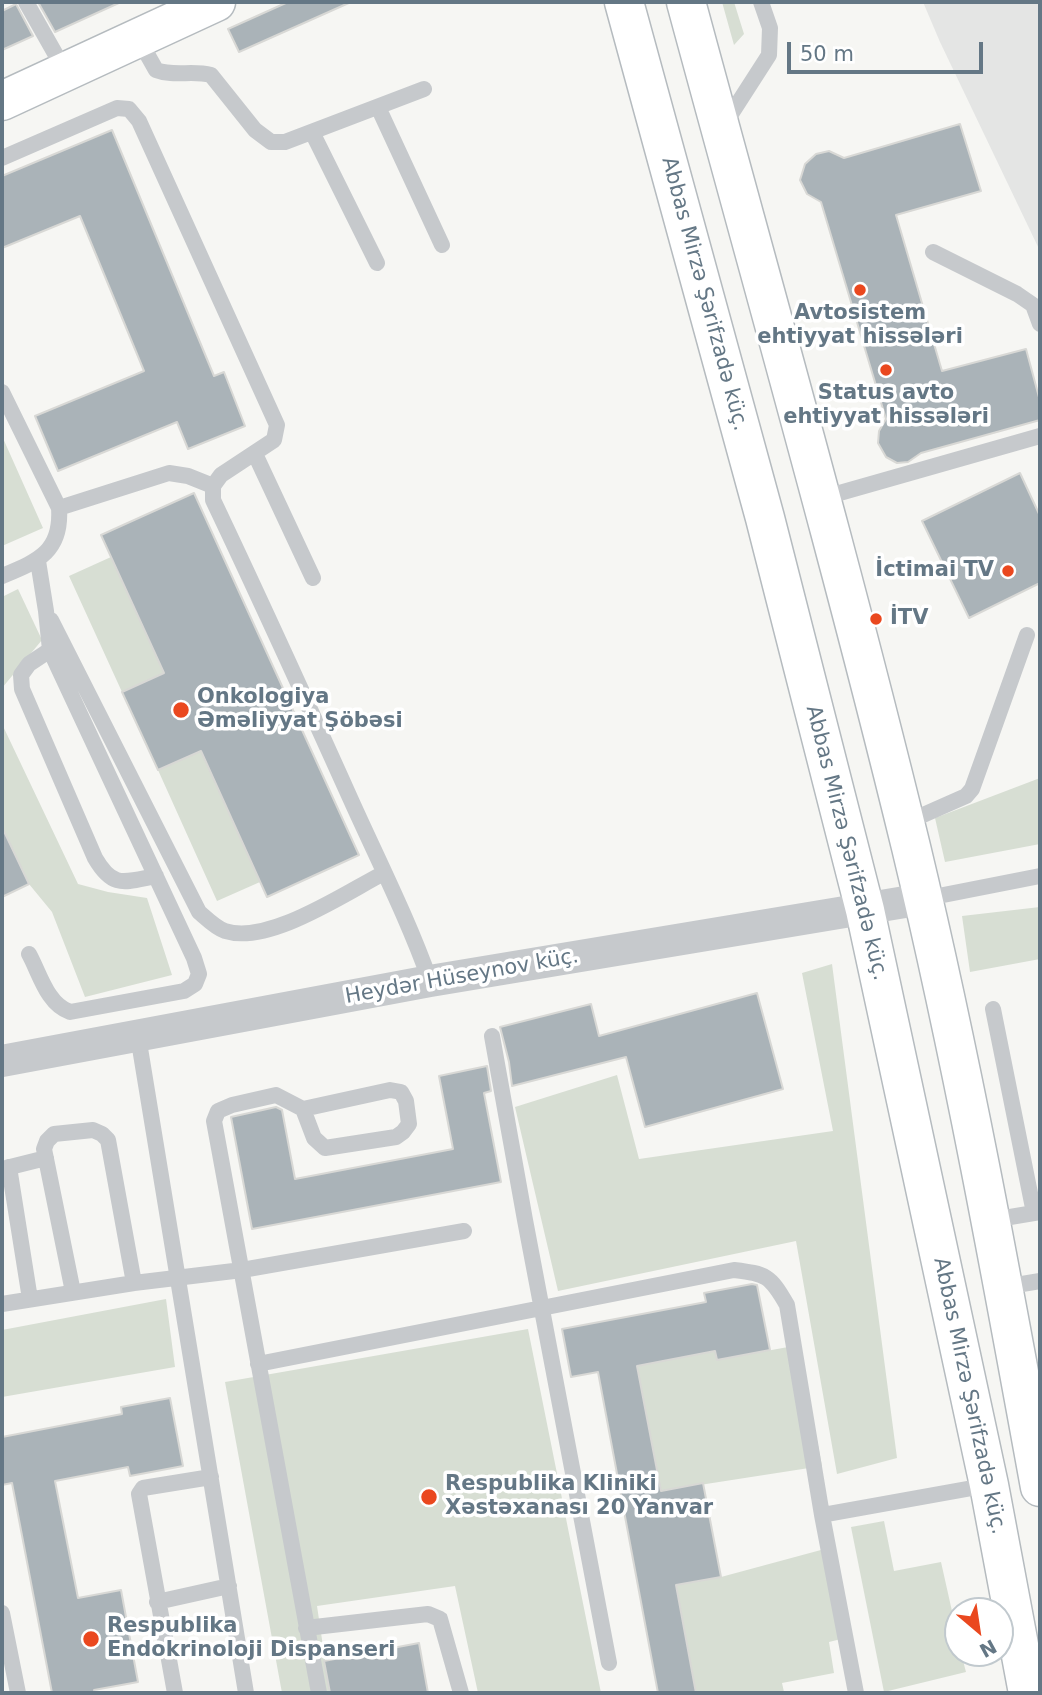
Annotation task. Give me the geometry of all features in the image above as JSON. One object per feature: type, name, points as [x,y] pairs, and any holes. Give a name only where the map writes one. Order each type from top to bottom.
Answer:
[{"type":"main road","points":[[2,101],[216,2]]},
{"type":"main road","name":"Abbas Mirzə Şərifzadə küç.","points":[[624,2],[765,518],[865,910],[989,1485],[1028,1693]]},
{"type":"main road","points":[[686,2],[822,498],[905,823],[992,1220],[1022,1284],[1040,1487]]},
{"type":"street","name":"Heydər Hüseynov küç.","points":[[2,1061],[430,981],[923,899]]},
{"type":"lane","points":[[26,2],[65,71]]},
{"type":"lane","points":[[721,130],[769,55],[770,28],[761,2]]},
{"type":"lane","points":[[138,38],[156,70],[168,75],[211,75],[255,130],[271,142],[285,142],[424,89]]},
{"type":"lane","points":[[377,107],[442,245]]},
{"type":"lane","points":[[2,158],[117,108],[129,108],[139,121],[277,425],[274,440],[221,474],[213,486],[213,500],[264,607],[430,981]]},
{"type":"lane","points":[[312,132],[377,262]]},
{"type":"lane","points":[[933,253],[1017,294],[1033,305],[1040,324]]},
{"type":"lane","points":[[2,392],[59,508],[60,528],[50,548],[38,561],[2,576]]},
{"type":"lane","points":[[822,498],[1040,436]]},
{"type":"lane","points":[[255,454],[313,578]]},
{"type":"lane","points":[[59,508],[169,474],[188,476],[213,486]]},
{"type":"lane","points":[[29,954],[52,1000],[60,1009],[70,1012],[184,991],[195,984],[199,974],[194,958],[50,650],[38,561]]},
{"type":"lane","points":[[46,611],[199,912],[212,923],[226,931],[259,932],[285,926],[384,873]]},
{"type":"lane","points":[[905,823],[966,796],[972,789],[1027,635]]},
{"type":"lane","points":[[50,650],[29,664],[21,675],[22,689],[94,858],[113,880],[124,882],[156,876]]},
{"type":"lane","points":[[923,899],[1040,876]]},
{"type":"lane","points":[[992,1220],[1037,1212],[993,1009]]},
{"type":"lane","points":[[138,1035],[246,1693]]},
{"type":"lane","points":[[492,1036],[609,1663]]},
{"type":"lane","points":[[303,1109],[314,1138],[325,1148],[396,1137],[410,1125],[406,1101],[401,1092],[390,1090],[303,1109],[276,1095],[232,1105],[218,1111],[214,1121],[319,1693]]},
{"type":"lane","points":[[73,1292],[44,1149],[47,1141],[54,1135],[93,1130],[103,1134],[108,1140],[134,1283]]},
{"type":"lane","points":[[30,1299],[6,1168],[46,1158]]},
{"type":"lane","points":[[2,1304],[134,1283],[242,1270],[464,1231]]},
{"type":"lane","points":[[258,1364],[734,1270],[761,1273],[778,1289],[787,1305],[822,1515],[856,1693]]},
{"type":"lane","points":[[175,1693],[139,1494],[143,1488],[211,1477]]},
{"type":"lane","points":[[822,1515],[989,1485]]},
{"type":"lane","points":[[157,1602],[229,1586]]},
{"type":"lane","points":[[2,1613],[18,1693]]},
{"type":"lane","points":[[306,1628],[428,1614],[440,1619],[461,1693]]},
{"type":"shaded area","points":[[722,2],[734,2],[744,34],[734,45]]},
{"type":"shaded area","points":[[923,2],[1040,2],[1040,251],[940,42]]},
{"type":"shaded area","points":[[2,436],[43,528],[2,546]]},
{"type":"shaded area","points":[[111,557],[164,673],[122,692],[69,576]]},
{"type":"shaded area","points":[[18,589],[42,640],[2,688],[2,597]]},
{"type":"shaded area","points":[[2,724],[78,884],[147,898],[172,975],[85,997],[52,912],[29,884],[2,827]]},
{"type":"shaded area","points":[[201,751],[260,882],[217,901],[158,770]]},
{"type":"shaded area","points":[[1040,778],[1040,844],[945,862],[935,818]]},
{"type":"shaded area","points":[[1040,907],[1040,959],[970,972],[962,916]]},
{"type":"shaded area","points":[[832,964],[897,1458],[837,1474],[796,1241],[558,1291],[515,1107],[617,1075],[639,1159],[833,1131],[802,973]]},
{"type":"shaded area","points":[[166,1299],[175,1367],[2,1397],[2,1330]]},
{"type":"shaded area","points":[[528,1329],[601,1693],[478,1693],[455,1586],[317,1606],[330,1693],[282,1693],[225,1382]]},
{"type":"shaded area","points":[[799,1345],[822,1466],[661,1491],[637,1366],[715,1351],[717,1360]]},
{"type":"shaded area","points":[[884,1521],[894,1571],[941,1562],[949,1597],[944,1597],[944,1667],[965,1667],[966,1672],[884,1692],[851,1527]]},
{"type":"shaded area","points":[[832,1547],[849,1637],[829,1642],[834,1673],[782,1683],[784,1692],[696,1693],[676,1585],[721,1577]]},
{"type":"building","points":[[38,2],[121,2],[55,32]]},
{"type":"building","points":[[288,2],[351,2],[239,52],[228,29]]},
{"type":"building","points":[[16,4],[33,36],[2,50],[2,11]]},
{"type":"building","points":[[960,124],[981,191],[896,215],[942,371],[1026,349],[1040,401],[1040,420],[921,453],[908,462],[897,463],[886,457],[878,443],[879,431],[886,419],[821,202],[807,194],[800,180],[805,164],[816,154],[829,151],[844,158]]},
{"type":"building","points":[[112,130],[214,376],[224,372],[245,426],[188,449],[177,422],[58,471],[35,416],[144,371],[80,216],[2,248],[2,176]]},
{"type":"building","points":[[1020,473],[1040,516],[1040,583],[969,618],[922,521]]},
{"type":"building","points":[[194,493],[359,855],[267,897],[201,751],[158,770],[122,692],[164,673],[101,535]]},
{"type":"building","points":[[2,827],[29,884],[2,897]]},
{"type":"building","points":[[757,993],[783,1089],[645,1127],[626,1057],[512,1086],[500,1027],[591,1004],[599,1036]]},
{"type":"building","points":[[487,1066],[491,1091],[484,1093],[501,1182],[252,1229],[231,1117],[276,1107],[282,1110],[295,1179],[453,1149],[439,1076]]},
{"type":"building","points":[[757,1285],[770,1350],[717,1360],[715,1351],[637,1366],[661,1491],[703,1483],[721,1577],[676,1585],[696,1693],[658,1693],[598,1372],[571,1377],[562,1329],[706,1302],[704,1293]]},
{"type":"building","points":[[170,1398],[183,1466],[130,1476],[128,1467],[55,1481],[78,1598],[121,1590],[138,1682],[94,1690],[95,1693],[52,1693],[12,1483],[2,1485],[2,1437],[122,1414],[121,1407]]},
{"type":"building","points":[[419,1643],[428,1693],[330,1693],[324,1661]]},
{"type":"place","name":"Avtosistem ehtiyyat hissələri","points":[[860,290]]},
{"type":"place","name":"Status avto ehtiyyat hissələri","points":[[886,370]]},
{"type":"place","name":"İctimai TV","points":[[1008,571]]},
{"type":"place","name":"İTV","points":[[876,619]]},
{"type":"place","name":"Onkologiya Əməliyyat Şöbəsi","points":[[181,710]]},
{"type":"place","name":"Respublika Kliniki Xəstəxanası 20 Yanvar","points":[[429,1497]]},
{"type":"place","name":"Respublika Endokrinoloji Dispanseri","points":[[91,1639]]}]
